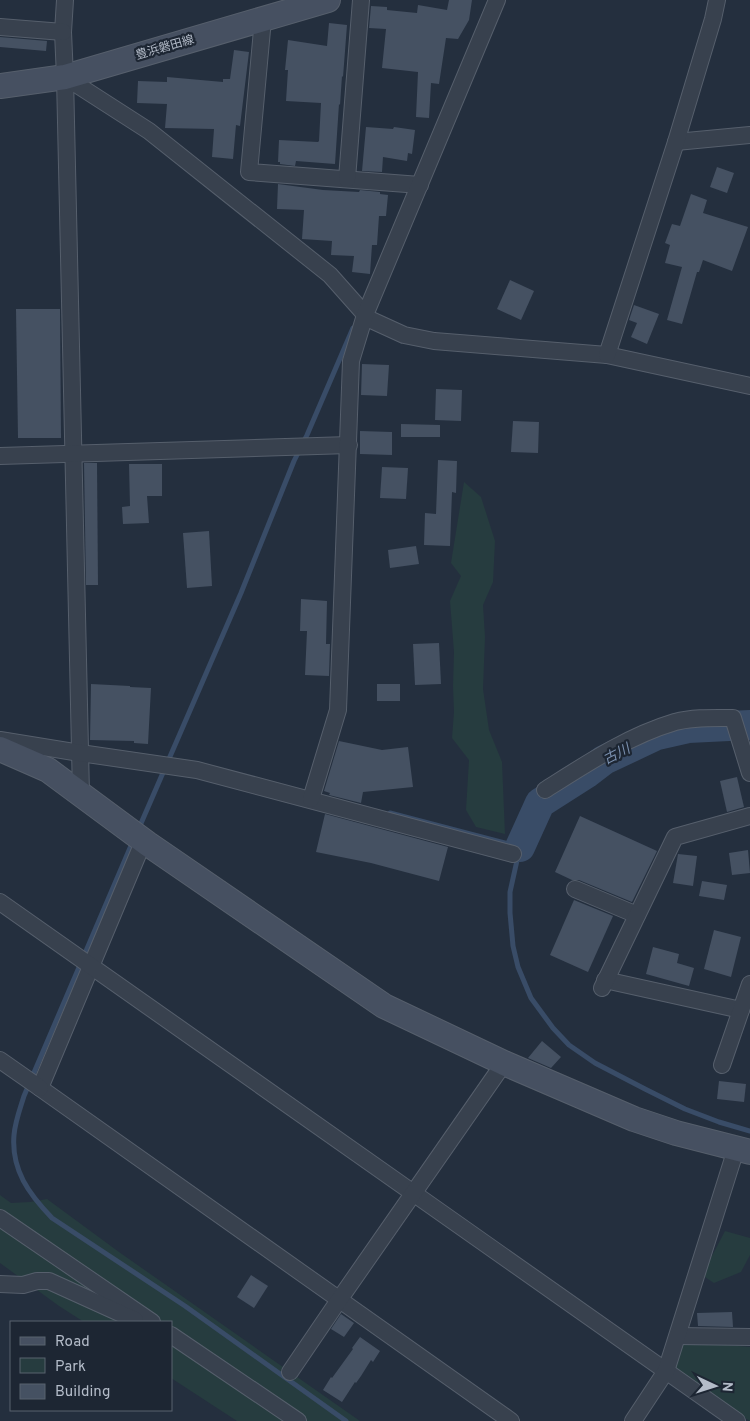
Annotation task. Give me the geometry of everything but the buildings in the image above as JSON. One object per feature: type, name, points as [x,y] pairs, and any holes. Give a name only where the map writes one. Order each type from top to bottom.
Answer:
[{"type":"street","points":[[65,0],[63,32],[81,794]]},
{"type":"street","name":"豊浜磐田線","points":[[0,86],[65,77],[328,0]]},
{"type":"street","points":[[347,179],[361,0]]},
{"type":"street","points":[[311,799],[338,710],[351,361],[365,315],[497,0]]},
{"type":"street","points":[[607,355],[676,142],[717,0]]},
{"type":"street","points":[[264,19],[249,172],[420,185]]},
{"type":"street","points":[[0,27],[63,32]]},
{"type":"street","points":[[65,77],[149,131],[330,275],[368,319],[404,335],[434,341],[607,355],[750,386]]},
{"type":"street","points":[[676,142],[750,135]]},
{"type":"street","points":[[0,456],[349,445]]},
{"type":"street","points":[[545,790],[598,756],[642,734],[677,722],[708,718],[733,718],[745,740],[750,773]]},
{"type":"street","points":[[0,740],[196,770],[513,854]]},
{"type":"street","points":[[0,749],[48,770],[138,836],[384,1006],[504,1063],[634,1119],[676,1133],[743,1151],[666,1371],[633,1421]]},
{"type":"street","points":[[741,1010],[604,984],[675,837],[750,816]]},
{"type":"street","points":[[40,1088],[91,967],[138,836]]},
{"type":"street","points":[[576,889],[637,915]]},
{"type":"street","points":[[0,902],[737,1421]]},
{"type":"street","points":[[722,1065],[750,984]]},
{"type":"street","points":[[0,1060],[511,1421]]},
{"type":"street","points":[[290,1372],[504,1063]]},
{"type":"street","points":[[0,1218],[149,1320]]},
{"type":"street","points":[[0,1284],[23,1285],[37,1280],[49,1281],[137,1321]]},
{"type":"street","points":[[172,1336],[298,1421]]},
{"type":"street","points":[[678,1336],[750,1337]]},
{"type":"green space","points":[[464,482],[481,497],[495,541],[493,582],[483,605],[485,637],[483,689],[489,730],[502,762],[505,834],[476,827],[466,810],[469,760],[452,738],[454,652],[450,601],[461,576],[451,563]]},
{"type":"green space","points":[[0,1195],[11,1203],[47,1199],[119,1252],[360,1421],[306,1421],[195,1352],[293,1421],[237,1421],[172,1379],[172,1321],[82,1321],[0,1263]]},
{"type":"green space","points":[[725,1231],[750,1238],[750,1255],[741,1272],[714,1283],[702,1275]]},
{"type":"green space","points":[[682,1341],[750,1347],[750,1421],[670,1374]]},
{"type":"waterway","points":[[139,828],[241,593],[294,461],[353,328]]},
{"type":"waterway","name":"古川","points":[[520,847],[540,803],[604,760],[657,735],[688,728],[750,725]]},
{"type":"waterway","points":[[390,813],[520,847],[510,892],[513,946],[518,967],[531,998],[553,1028],[569,1045],[595,1063],[685,1109],[750,1131]]},
{"type":"waterway","points":[[133,841],[24,1096],[14,1135],[15,1159],[23,1181],[52,1218],[185,1306],[346,1421]]}]
